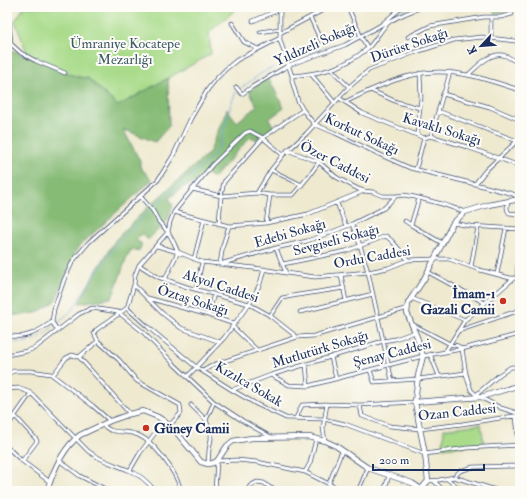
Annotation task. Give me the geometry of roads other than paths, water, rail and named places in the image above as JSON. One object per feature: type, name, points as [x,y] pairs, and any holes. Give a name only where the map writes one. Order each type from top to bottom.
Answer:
[{"type":"street","points":[[280,33],[330,7]]},
{"type":"street","points":[[348,7],[368,48]]},
{"type":"street","name":"Yıldızeli Sokağı","points":[[236,87],[242,94],[289,65],[345,45],[381,25],[402,7]]},
{"type":"street","points":[[292,76],[332,70],[350,62],[368,48],[389,22],[422,7]]},
{"type":"street","points":[[8,8],[11,44]]},
{"type":"street","points":[[253,21],[280,8]]},
{"type":"street","name":"Korkut Sokağı","points":[[280,8],[280,38],[289,65],[292,82],[298,101],[314,124],[384,157],[416,169],[513,194],[520,199]]},
{"type":"street","points":[[408,37],[430,26],[484,17],[501,17],[512,14]]},
{"type":"street","points":[[310,17],[321,41]]},
{"type":"street","points":[[491,17],[491,38]]},
{"type":"street","points":[[232,23],[244,42],[258,50]]},
{"type":"street","points":[[260,32],[280,29]]},
{"type":"street","name":"Dürüst Sokağı","points":[[256,192],[283,155],[306,134],[348,87],[368,70],[412,53],[454,40],[482,37],[520,43]]},
{"type":"street","points":[[58,331],[53,325],[54,310],[64,280],[73,261],[89,242],[158,180],[173,156],[191,118],[208,89],[226,68],[237,60],[280,38]]},
{"type":"street","points":[[7,42],[21,53],[36,61],[65,72]]},
{"type":"street","points":[[468,75],[485,59],[498,55],[505,56],[520,64]]},
{"type":"street","points":[[332,70],[348,87]]},
{"type":"street","points":[[431,136],[450,72]]},
{"type":"street","points":[[345,102],[380,86],[420,73],[450,72],[468,75],[520,90]]},
{"type":"street","points":[[417,135],[422,98],[420,73]]},
{"type":"street","points":[[311,74],[334,102]]},
{"type":"street","points":[[370,90],[396,102],[420,108]]},
{"type":"street","points":[[443,94],[490,107],[520,120]]},
{"type":"street","name":"Kavaklı Sokağı","points":[[339,98],[362,113],[424,138],[431,136],[520,166]]},
{"type":"street","points":[[219,224],[221,196],[224,182],[263,138],[303,110]]},
{"type":"street","points":[[438,111],[519,141]]},
{"type":"street","points":[[169,426],[181,413],[180,405],[137,381],[119,360],[98,341],[94,333],[127,308],[139,265],[168,232],[174,212],[212,165],[250,131],[263,138],[283,155]]},
{"type":"street","points":[[475,184],[498,158],[519,141],[520,137]]},
{"type":"street","points":[[416,169],[424,138]]},
{"type":"street","name":"Özer Caddesi","points":[[288,150],[318,162],[336,177],[364,191],[373,192],[383,196],[404,195],[419,198],[465,212]]},
{"type":"street","points":[[192,189],[221,196],[256,192],[270,195],[293,195],[310,176],[318,162]]},
{"type":"street","points":[[271,170],[302,185]]},
{"type":"street","points":[[174,212],[229,226],[266,223],[308,214],[364,191]]},
{"type":"street","points":[[266,223],[270,195]]},
{"type":"street","points":[[140,196],[168,232],[178,252],[165,279]]},
{"type":"street","name":"Edebi Sokağı","points":[[220,264],[307,241],[352,224],[384,208],[396,196]]},
{"type":"street","points":[[411,225],[419,198]]},
{"type":"street","points":[[216,491],[217,461],[227,446],[233,441],[252,438],[309,437],[325,440],[368,468],[412,483],[422,490],[428,481],[425,454],[415,402],[423,356],[407,313],[408,303],[428,272],[453,223],[465,212],[488,205],[520,199]]},
{"type":"street","points":[[508,201],[506,208],[507,211],[509,213],[520,214]]},
{"type":"street","points":[[337,202],[346,226]]},
{"type":"street","points":[[194,259],[204,220]]},
{"type":"street","points":[[405,221],[442,243]]},
{"type":"street","points":[[453,223],[478,227],[520,229]]},
{"type":"street","points":[[352,224],[368,272],[392,381]]},
{"type":"street","points":[[220,264],[223,245],[229,226]]},
{"type":"street","points":[[471,267],[478,227]]},
{"type":"street","points":[[497,274],[506,228]]},
{"type":"street","name":"Sevgiseli Sokağı","points":[[283,264],[346,251],[386,236],[408,260]]},
{"type":"street","name":"Ordu Caddesi","points":[[157,246],[178,252],[202,262],[316,277],[368,272],[388,268],[408,260],[435,259],[449,260],[510,278],[517,278]]},
{"type":"street","points":[[276,248],[286,273]]},
{"type":"street","points":[[196,289],[202,262]]},
{"type":"street","points":[[445,352],[465,320],[517,278],[518,264]]},
{"type":"street","name":"Akyol Caddesi","points":[[139,265],[158,277],[249,304],[270,316],[297,337]]},
{"type":"street","points":[[187,377],[220,342],[249,304],[260,284],[264,269]]},
{"type":"street","points":[[428,272],[485,303]]},
{"type":"street","points":[[341,274],[346,301]]},
{"type":"street","points":[[134,285],[162,313],[181,328],[220,342]]},
{"type":"street","points":[[270,316],[282,298],[344,288]]},
{"type":"street","points":[[208,315],[214,294]]},
{"type":"street","points":[[300,312],[373,294]]},
{"type":"street","name":"Öztaş Sokağı","points":[[146,298],[208,315],[233,325]]},
{"type":"street","points":[[411,298],[465,320]]},
{"type":"street","points":[[7,356],[35,348],[79,314],[92,308],[118,312],[142,330],[187,377],[214,402],[272,438]]},
{"type":"street","name":"Kızılca Sokak","points":[[127,308],[196,367],[258,405],[286,418],[324,419],[345,424],[425,454]]},
{"type":"street","points":[[203,371],[213,365],[297,337],[314,336],[408,308]]},
{"type":"street","points":[[458,331],[520,310]]},
{"type":"street","points":[[412,324],[462,349],[471,390],[476,395],[501,408],[520,415]]},
{"type":"street","points":[[7,335],[27,336],[53,325]]},
{"type":"street","points":[[233,325],[257,350]]},
{"type":"street","name":"Mutlutürk Sokağı","points":[[232,390],[271,374],[415,332]]},
{"type":"street","name":"Şenay Caddesi","points":[[271,374],[289,386],[308,386],[430,354],[462,349],[520,334]]},
{"type":"street","points":[[79,358],[98,341]]},
{"type":"street","points":[[430,354],[439,376]]},
{"type":"street","points":[[53,375],[66,358],[72,355],[79,358],[130,414]]},
{"type":"street","points":[[331,357],[336,379]]},
{"type":"street","points":[[306,364],[308,386]]},
{"type":"street","points":[[476,395],[499,375],[511,367],[520,367]]},
{"type":"street","points":[[370,370],[374,382],[418,379],[466,372]]},
{"type":"street","points":[[7,374],[14,371],[30,371],[51,374],[110,421]]},
{"type":"street","points":[[296,418],[302,405],[360,405],[482,397],[520,385]]},
{"type":"street","points":[[7,389],[18,388],[31,394],[88,451],[106,462],[130,470],[144,479],[155,491]]},
{"type":"street","points":[[7,426],[31,394]]},
{"type":"street","points":[[206,420],[214,402]]},
{"type":"street","points":[[325,440],[323,428],[327,404]]},
{"type":"street","points":[[191,405],[206,420],[211,433],[208,464]]},
{"type":"street","name":"Ozan Caddesi","points":[[360,405],[362,416],[390,426],[420,429],[520,415]]},
{"type":"street","points":[[47,491],[60,461],[70,444],[76,438],[110,421],[130,414],[143,412],[158,417],[164,421],[201,462],[208,464],[217,461],[237,460],[257,462],[305,472],[343,491]]},
{"type":"street","points":[[15,416],[37,441],[22,461]]},
{"type":"street","points":[[425,454],[468,448],[520,445],[516,416]]},
{"type":"street","points":[[130,470],[140,453],[164,421]]},
{"type":"street","points":[[103,425],[109,430],[135,434],[149,442],[170,466],[180,487],[180,491]]},
{"type":"street","points":[[305,472],[310,463],[316,439]]},
{"type":"street","points":[[7,447],[22,461],[50,482]]},
{"type":"street","points":[[329,484],[342,451]]},
{"type":"street","points":[[60,461],[80,476],[109,491]]},
{"type":"street","points":[[428,481],[454,477],[460,471],[474,467],[520,466]]},
{"type":"street","points":[[358,491],[368,468]]},
{"type":"street","points":[[384,491],[389,476]]},
{"type":"street","points":[[454,477],[499,491]]},
{"type":"street","points":[[447,479],[463,491]]},
{"type":"street","points":[[434,481],[444,491]]},
{"type":"street","points":[[247,491],[250,486],[256,482],[264,483],[272,491]]},
{"type":"street","points":[[95,491],[97,485]]},
{"type":"street","points":[[269,487],[278,491]]},
{"type":"waterway","points":[[395,16],[409,7]]},
{"type":"waterway","points":[[290,59],[333,45],[339,45]]},
{"type":"waterway","points":[[241,88],[262,73],[274,67]]},
{"type":"waterway","points":[[56,325],[73,309],[94,275],[119,240],[134,227],[149,210],[211,158],[219,147],[231,104],[236,92]]},
{"type":"waterway","points":[[7,340],[15,342],[32,341],[42,336],[53,327]]},
{"type":"place","name":"İmam-ı Gazali Camii","points":[[503,301]]},
{"type":"place","name":"Güney Camii","points":[[146,428]]},
{"type":"park label","name":"Ümraniye Kocatepe Mezarlığı","points":[[125,52]]}]
